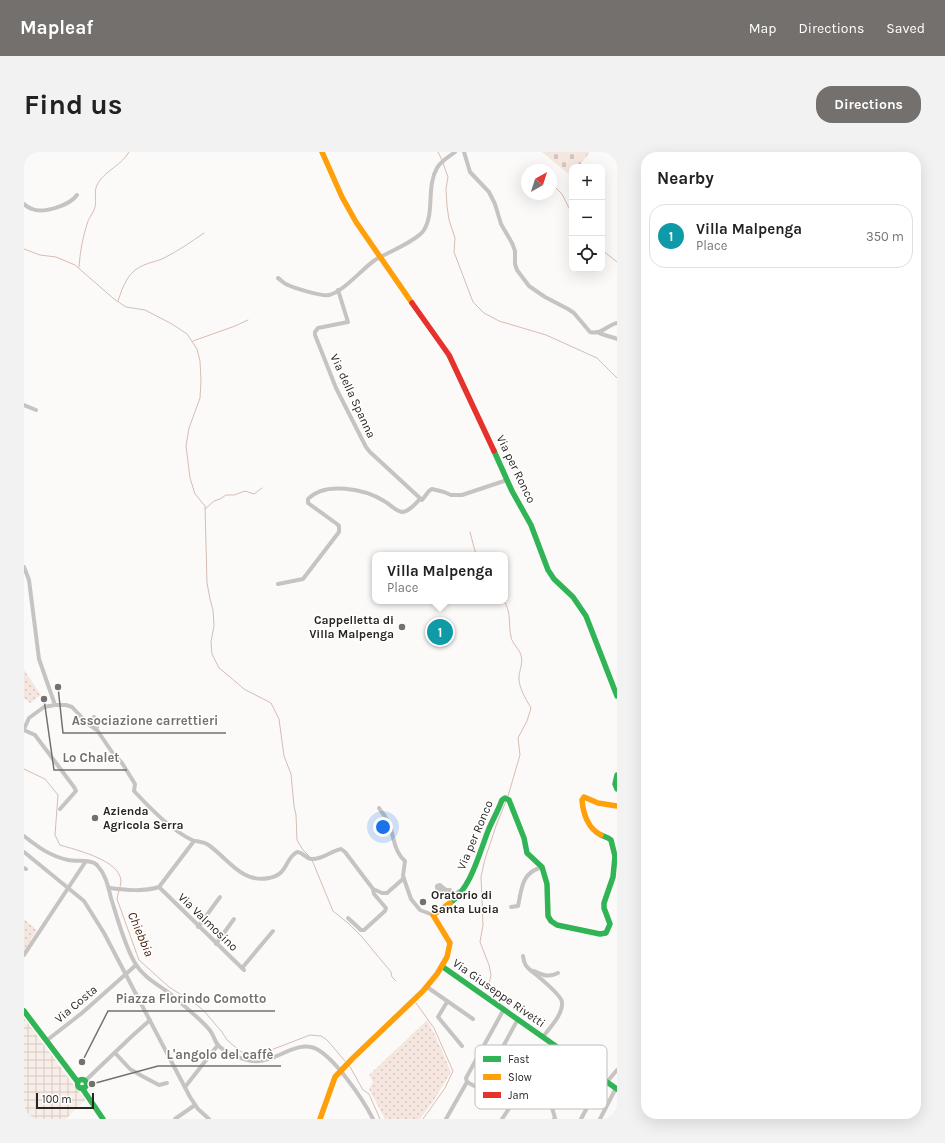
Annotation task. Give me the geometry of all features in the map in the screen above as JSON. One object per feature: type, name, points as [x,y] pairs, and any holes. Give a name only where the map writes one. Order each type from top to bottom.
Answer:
[{"type":"street","name":"Via per Ronco","points":[[322,152],[349,210],[449,356],[507,480],[531,525],[548,570],[573,597],[586,616],[617,696]]},
{"type":"street","points":[[278,278],[287,285],[323,296],[329,295],[338,290],[375,260],[423,232],[428,218],[430,191],[433,177],[437,168],[443,161],[455,152]]},
{"type":"street","points":[[464,152],[470,172],[489,192],[495,204],[501,224],[515,251],[515,264],[517,270],[525,282],[535,291],[574,313],[590,332],[597,332],[617,323]]},
{"type":"street","points":[[24,204],[32,209],[42,210],[68,203],[77,195]]},
{"type":"street","name":"Via della Spanna","points":[[338,290],[348,322],[316,329],[315,335],[320,348],[336,388],[366,447],[420,499]]},
{"type":"street","points":[[597,332],[604,336],[617,339]]},
{"type":"street","points":[[24,405],[36,410]]},
{"type":"street","points":[[278,584],[303,579],[339,532],[339,526],[337,524],[308,503],[311,496],[333,488],[348,489],[377,497],[403,512],[408,510],[420,499],[422,500],[432,489],[444,492],[451,496],[462,495],[507,480]]},
{"type":"street","points":[[24,567],[29,580],[39,659],[55,705]]},
{"type":"street","points":[[60,809],[76,791],[35,734],[24,730],[29,718],[44,707],[66,705],[72,707],[88,724],[95,729],[130,775],[135,784],[134,791],[160,817],[194,841],[205,843],[215,850],[236,870],[254,878],[269,878],[280,873],[286,868],[291,857],[297,852],[312,859],[324,856],[339,849],[343,850],[373,889],[374,894],[386,908],[385,911],[364,930],[361,930],[348,918]]},
{"type":"street","points":[[94,717],[95,729]]},
{"type":"street","points":[[617,775],[615,784],[617,790]]},
{"type":"street","points":[[511,907],[518,906],[526,877],[542,867],[547,884],[548,916],[551,921],[557,925],[600,934],[606,933],[611,928],[612,924],[604,906],[604,901],[614,877],[614,852],[610,838],[592,829],[582,800],[584,797],[598,803],[617,806]]},
{"type":"street","name":"Via per Ronco","points":[[432,914],[454,900],[466,884],[477,864],[488,830],[500,808],[502,800],[507,799],[524,838],[527,853],[542,867]]},
{"type":"street","points":[[320,1119],[335,1077],[354,1056],[427,987],[443,967],[450,948],[450,943],[432,914],[423,912],[416,906],[408,892],[404,878],[405,861],[398,852],[389,823],[379,808]]},
{"type":"street","points":[[24,836],[41,850],[53,856],[74,861],[93,862],[97,865],[110,888],[111,897],[123,935],[136,965],[148,978],[199,1019],[211,1031],[218,1045],[244,1060],[256,1062],[263,1061],[297,1047],[312,1047],[323,1053],[342,1068],[365,1103],[373,1119]]},
{"type":"street","points":[[110,888],[145,890],[159,887],[194,841]]},
{"type":"street","points":[[24,852],[69,887],[89,907],[195,1106],[209,1119]]},
{"type":"street","points":[[24,955],[86,861]]},
{"type":"street","points":[[373,889],[387,893],[404,878]]},
{"type":"street","points":[[450,890],[446,890],[440,885],[437,886],[437,888],[451,897],[463,884],[466,884]]},
{"type":"street","name":"Via Valmosino","points":[[159,887],[198,927],[243,969],[273,931]]},
{"type":"street","points":[[198,927],[220,897]]},
{"type":"street","points":[[216,944],[234,919]]},
{"type":"street","name":"Via Giuseppe Rivetti","points":[[523,956],[525,965],[528,969],[532,971],[560,998],[562,1002],[557,1017],[543,1037]]},
{"type":"street","name":"Via Costa","points":[[46,1041],[82,1013],[136,965]]},
{"type":"street","name":"Via Giuseppe Rivetti","points":[[443,967],[554,1045]]},
{"type":"street","points":[[532,971],[548,976],[558,973]]},
{"type":"street","points":[[427,987],[473,1019]]},
{"type":"street","points":[[448,1002],[438,1016],[462,1046]]},
{"type":"street","points":[[484,1045],[504,1009]]},
{"type":"street","points":[[24,1011],[77,1081],[77,1086],[82,1088],[104,1119]]},
{"type":"street","points":[[504,1045],[518,1019]]},
{"type":"street","points":[[82,1088],[86,1085],[85,1081],[150,1020]]},
{"type":"street","points":[[185,1087],[218,1045]]},
{"type":"street","points":[[115,1053],[130,1069],[142,1076],[159,1085],[167,1083]]},
{"type":"street","points":[[446,1119],[467,1082],[466,1078],[475,1062]]},
{"type":"street","points":[[607,1082],[617,1070]]},
{"type":"street","points":[[77,1081],[81,1079],[85,1081]]},
{"type":"street","points":[[467,1082],[475,1087]]},
{"type":"street","name":"Via Giuseppe Rivetti","points":[[607,1082],[617,1088]]},
{"type":"street","points":[[607,1106],[617,1088]]},
{"type":"street","points":[[175,1119],[195,1106]]},
{"type":"street","points":[[502,1119],[509,1109]]},
{"type":"street","points":[[552,1109],[554,1119]]},
{"type":"street","points":[[581,1119],[586,1109]]},
{"type":"street","points":[[600,1119],[605,1109]]},
{"type":"shaded area","points":[[24,1018],[85,1100],[66,1119],[24,1119]]},
{"type":"green space","points":[[542,152],[590,152],[580,164],[569,164],[569,174]]},
{"type":"green space","points":[[24,670],[41,695],[30,703],[24,698]]},
{"type":"green space","points":[[24,919],[37,930],[24,951]]},
{"type":"green space","points":[[427,1020],[451,1072],[434,1100],[420,1119],[385,1119],[369,1089],[373,1082],[369,1075]]},
{"type":"waterway","points":[[79,267],[85,232],[88,221],[95,207],[95,192],[98,183],[101,178],[126,157],[129,152]]},
{"type":"waterway","points":[[438,152],[442,160]]},
{"type":"waterway","points":[[443,163],[448,177],[446,189],[447,206],[449,220],[455,238],[454,252],[473,302],[484,313],[499,321],[546,335],[597,358],[617,378]]},
{"type":"waterway","points":[[557,189],[562,194],[569,208]]},
{"type":"waterway","points":[[118,301],[124,285],[134,271],[144,265],[162,259],[204,233]]},
{"type":"waterway","points":[[24,249],[40,255],[56,257],[75,265],[114,299],[126,307],[145,310],[172,324],[187,334],[197,349],[200,361],[200,398],[189,428],[186,446],[190,478],[195,494],[205,506],[207,583],[213,610],[214,626],[211,642],[212,654],[219,668],[244,689],[271,703],[279,719],[284,756],[291,774],[296,815],[297,840],[303,850],[310,857]]},
{"type":"waterway","points":[[605,252],[617,262]]},
{"type":"waterway","points":[[193,341],[248,320]]},
{"type":"waterway","points":[[205,509],[214,501],[226,495],[234,495],[245,491],[254,494],[262,488]]},
{"type":"waterway","points":[[470,532],[476,552]]},
{"type":"waterway","points":[[506,604],[509,614],[512,639],[522,658],[519,680],[523,693],[531,708],[527,721],[518,738],[520,755],[508,796]]},
{"type":"waterway","name":"Chiebbia","points":[[24,769],[45,779],[58,795],[55,835],[60,845],[96,857],[113,867],[119,874],[121,881],[120,887]]},
{"type":"waterway","points":[[488,989],[491,975],[489,965],[480,942],[483,925],[481,877],[485,859],[506,801]]},
{"type":"waterway","points":[[312,860],[333,911],[362,937],[391,972],[392,977],[396,981]]},
{"type":"waterway","name":"Chiebbia","points":[[119,890],[117,899],[139,960],[169,987],[204,1011],[227,1040],[240,1051],[249,1056],[258,1055],[310,1035],[321,1036],[327,1040],[345,1061]]},
{"type":"waterway","points":[[416,1003],[434,1028],[453,1071],[445,1088],[423,1119]]},
{"type":"waterway","name":"Chiebbia","points":[[349,1065],[363,1090],[369,1094],[380,1119]]},
{"type":"traffic: fast","points":[[494,451],[512,491],[531,525],[548,570],[554,579],[573,597],[586,616],[617,696]]},
{"type":"traffic: fast","points":[[617,775],[615,784],[617,789]]},
{"type":"traffic: fast","points":[[450,903],[464,889],[469,880],[490,827],[502,800],[505,798],[509,800],[524,838],[527,853],[542,867],[547,884],[548,916],[551,921],[557,925],[600,934],[606,933],[610,924],[604,908],[604,903],[613,877],[615,856],[611,840],[601,835]]},
{"type":"traffic: fast","points":[[443,967],[554,1045]]},
{"type":"traffic: fast","points":[[24,1011],[77,1081]]},
{"type":"traffic: fast","points":[[82,1079],[87,1084],[82,1089],[77,1084],[82,1079]]},
{"type":"traffic: fast","points":[[607,1082],[617,1089]]},
{"type":"traffic: fast","points":[[82,1088],[103,1119]]},
{"type":"traffic: slow","points":[[322,152],[342,197],[356,222],[412,303]]},
{"type":"traffic: slow","points":[[601,835],[593,829],[587,820],[582,800],[584,797],[598,803],[617,806]]},
{"type":"traffic: slow","points":[[320,1119],[335,1077],[423,991],[437,974],[447,957],[450,943],[433,915],[450,903]]},
{"type":"traffic: jam","points":[[412,303],[449,355],[494,451]]},
{"type":"place","name":"Cappelletta di Villa Malpenga","points":[[402,627]]},
{"type":"place","name":"Villa Malpenga","points":[[440,632]]},
{"type":"place","name":"Associazione carrettieri","points":[[58,687]]},
{"type":"place","name":"Lo Chalet","points":[[44,699]]},
{"type":"place","name":"Azienda Agricola Serra","points":[[95,818]]},
{"type":"place","name":"Oratorio di Santa Lucia","points":[[423,902]]},
{"type":"place","name":"Piazza Florindo Comotto","points":[[82,1062]]},
{"type":"place","name":"L'angolo del caffè","points":[[92,1084]]}]
